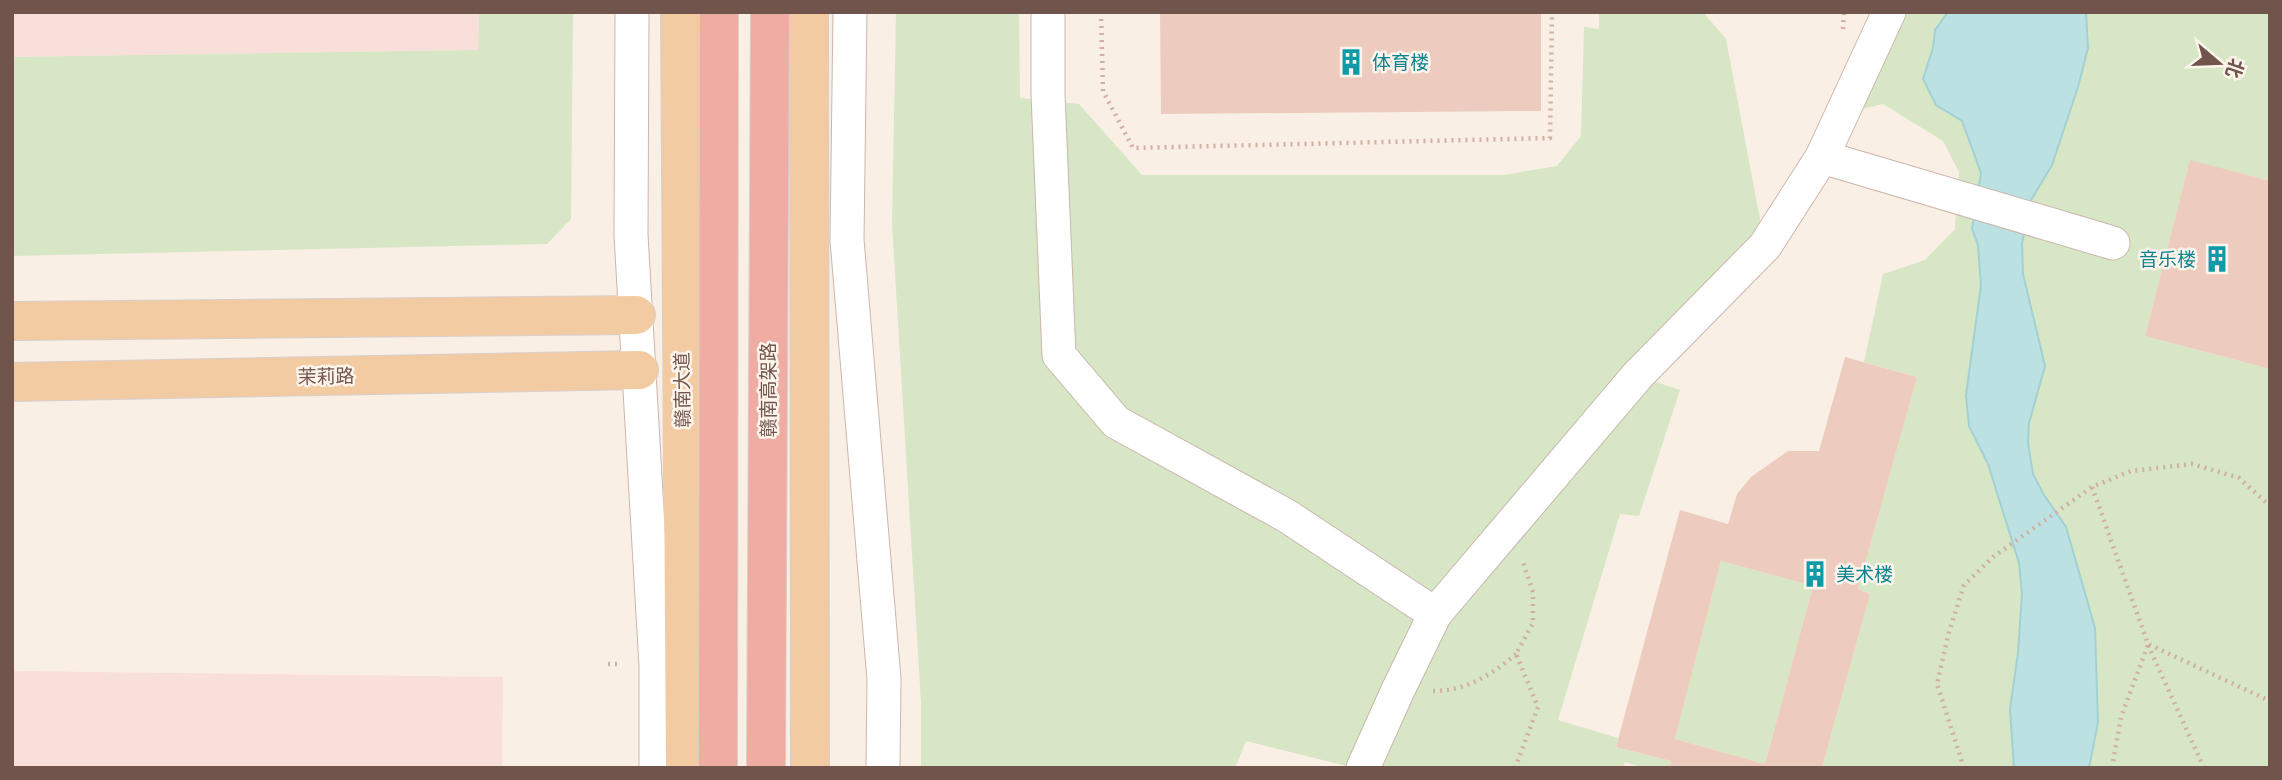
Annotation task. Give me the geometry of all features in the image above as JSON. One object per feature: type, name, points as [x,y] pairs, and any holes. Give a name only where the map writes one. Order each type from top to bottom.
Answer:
[{"type":"highway","points":[[718,768],[719,12]]},
{"type":"highway","name":"赣南高架路","points":[[766,768],[770,12]]},
{"type":"main road","name":"赣南大道","points":[[680,12],[685,768]]},
{"type":"main road","points":[[809,12],[810,768]]},
{"type":"main road","points":[[12,321],[636,315]]},
{"type":"main road","name":"茉莉路","points":[[12,382],[639,370]]},
{"type":"street","points":[[632,12],[631,235],[656,666],[656,768]]},
{"type":"street","points":[[850,12],[848,240],[884,679],[883,768]]},
{"type":"street","points":[[1048,12],[1048,94],[1059,355],[1116,422],[1287,516],[1435,614]]},
{"type":"street","points":[[1363,768],[1435,614],[1638,375],[1765,246],[1822,157],[1889,12]]},
{"type":"street","points":[[1822,157],[2113,243]]},
{"type":"path","points":[[1101,12],[1103,91],[1133,148],[1550,138],[1552,12]]},
{"type":"path","points":[[1964,768],[1937,684],[1949,632],[1964,585],[1993,556],[2092,487],[2131,471],[2192,464],[2239,478],[2270,506]]},
{"type":"path","points":[[2092,487],[2148,645],[2204,768]]},
{"type":"path","points":[[1398,690],[1446,691],[1475,682],[1498,669],[1516,653],[1533,623],[1533,592],[1512,525]]},
{"type":"path","points":[[2148,645],[2270,701]]},
{"type":"path","points":[[2112,768],[2122,717],[2148,645]]},
{"type":"path","points":[[1515,768],[1538,707],[1516,653]]},
{"type":"shaded area","points":[[12,12],[479,12],[478,50],[12,57]]},
{"type":"shaded area","points":[[12,671],[503,677],[502,768],[12,768]]},
{"type":"green space","points":[[479,12],[573,12],[571,219],[547,244],[12,256],[12,57],[478,50]]},
{"type":"green space","points":[[896,12],[1019,12],[1020,98],[1079,104],[1142,175],[1504,175],[1557,166],[1581,136],[1584,27],[1599,29],[1599,12],[1703,12],[1726,39],[1765,246],[1638,376],[1680,390],[1639,516],[1620,514],[1558,720],[1618,738],[1616,747],[1671,761],[1669,768],[1645,768],[1625,762],[1623,768],[1355,768],[1246,741],[1235,768],[921,768],[921,703],[892,223]]},
{"type":"green space","points":[[1889,12],[1948,12],[1935,30],[1933,48],[1923,79],[1936,105],[1962,121],[1981,173],[1972,229],[1978,245],[1981,285],[1966,395],[1969,426],[1988,464],[2019,563],[2022,594],[2018,653],[2010,709],[2014,768],[1822,768],[1870,594],[1858,589],[1917,377],[1864,362],[1883,274],[1925,260],[1955,229],[1959,172],[1943,141],[1883,104],[1841,114]]},
{"type":"green space","points":[[2086,12],[2270,12],[2270,181],[2190,161],[2145,336],[2270,369],[2270,768],[2089,768],[2098,722],[2095,628],[2078,571],[2033,474],[2028,443],[2029,423],[2045,366],[2023,274],[2022,243],[2031,200],[2052,165],[2078,87],[2088,48]]},
{"type":"green space","points":[[1721,561],[1813,586],[1765,764],[1675,739]]},
{"type":"water","points":[[1948,12],[2086,12],[2088,48],[2078,87],[2052,165],[2031,200],[2022,243],[2023,274],[2045,366],[2029,423],[2028,443],[2033,474],[2066,527],[2095,628],[2098,722],[2089,768],[2014,768],[2010,709],[2018,653],[2022,594],[2019,563],[1988,464],[1969,426],[1966,395],[1981,285],[1978,245],[1972,229],[1981,173],[1962,121],[1936,105],[1923,79],[1933,48],[1935,30]]},
{"type":"building","name":"体育楼","points":[[1160,12],[1541,12],[1541,111],[1161,114]]},
{"type":"building","name":"音乐楼","points":[[2190,160],[2270,181],[2270,369],[2145,336]]},
{"type":"building","name":"美术楼","points":[[1845,357],[1917,377],[1858,589],[1870,594],[1822,768],[1669,768],[1671,761],[1616,747],[1680,510],[1728,524],[1737,494],[1751,477],[1788,451],[1819,451]],"holes":[[[1721,561],[1813,586],[1765,764],[1675,739]]]},
{"type":"place","name":"体育楼","points":[[1351,62]]},
{"type":"place","name":"音乐楼","points":[[2217,259]]},
{"type":"place","name":"美术楼","points":[[1815,574]]}]
